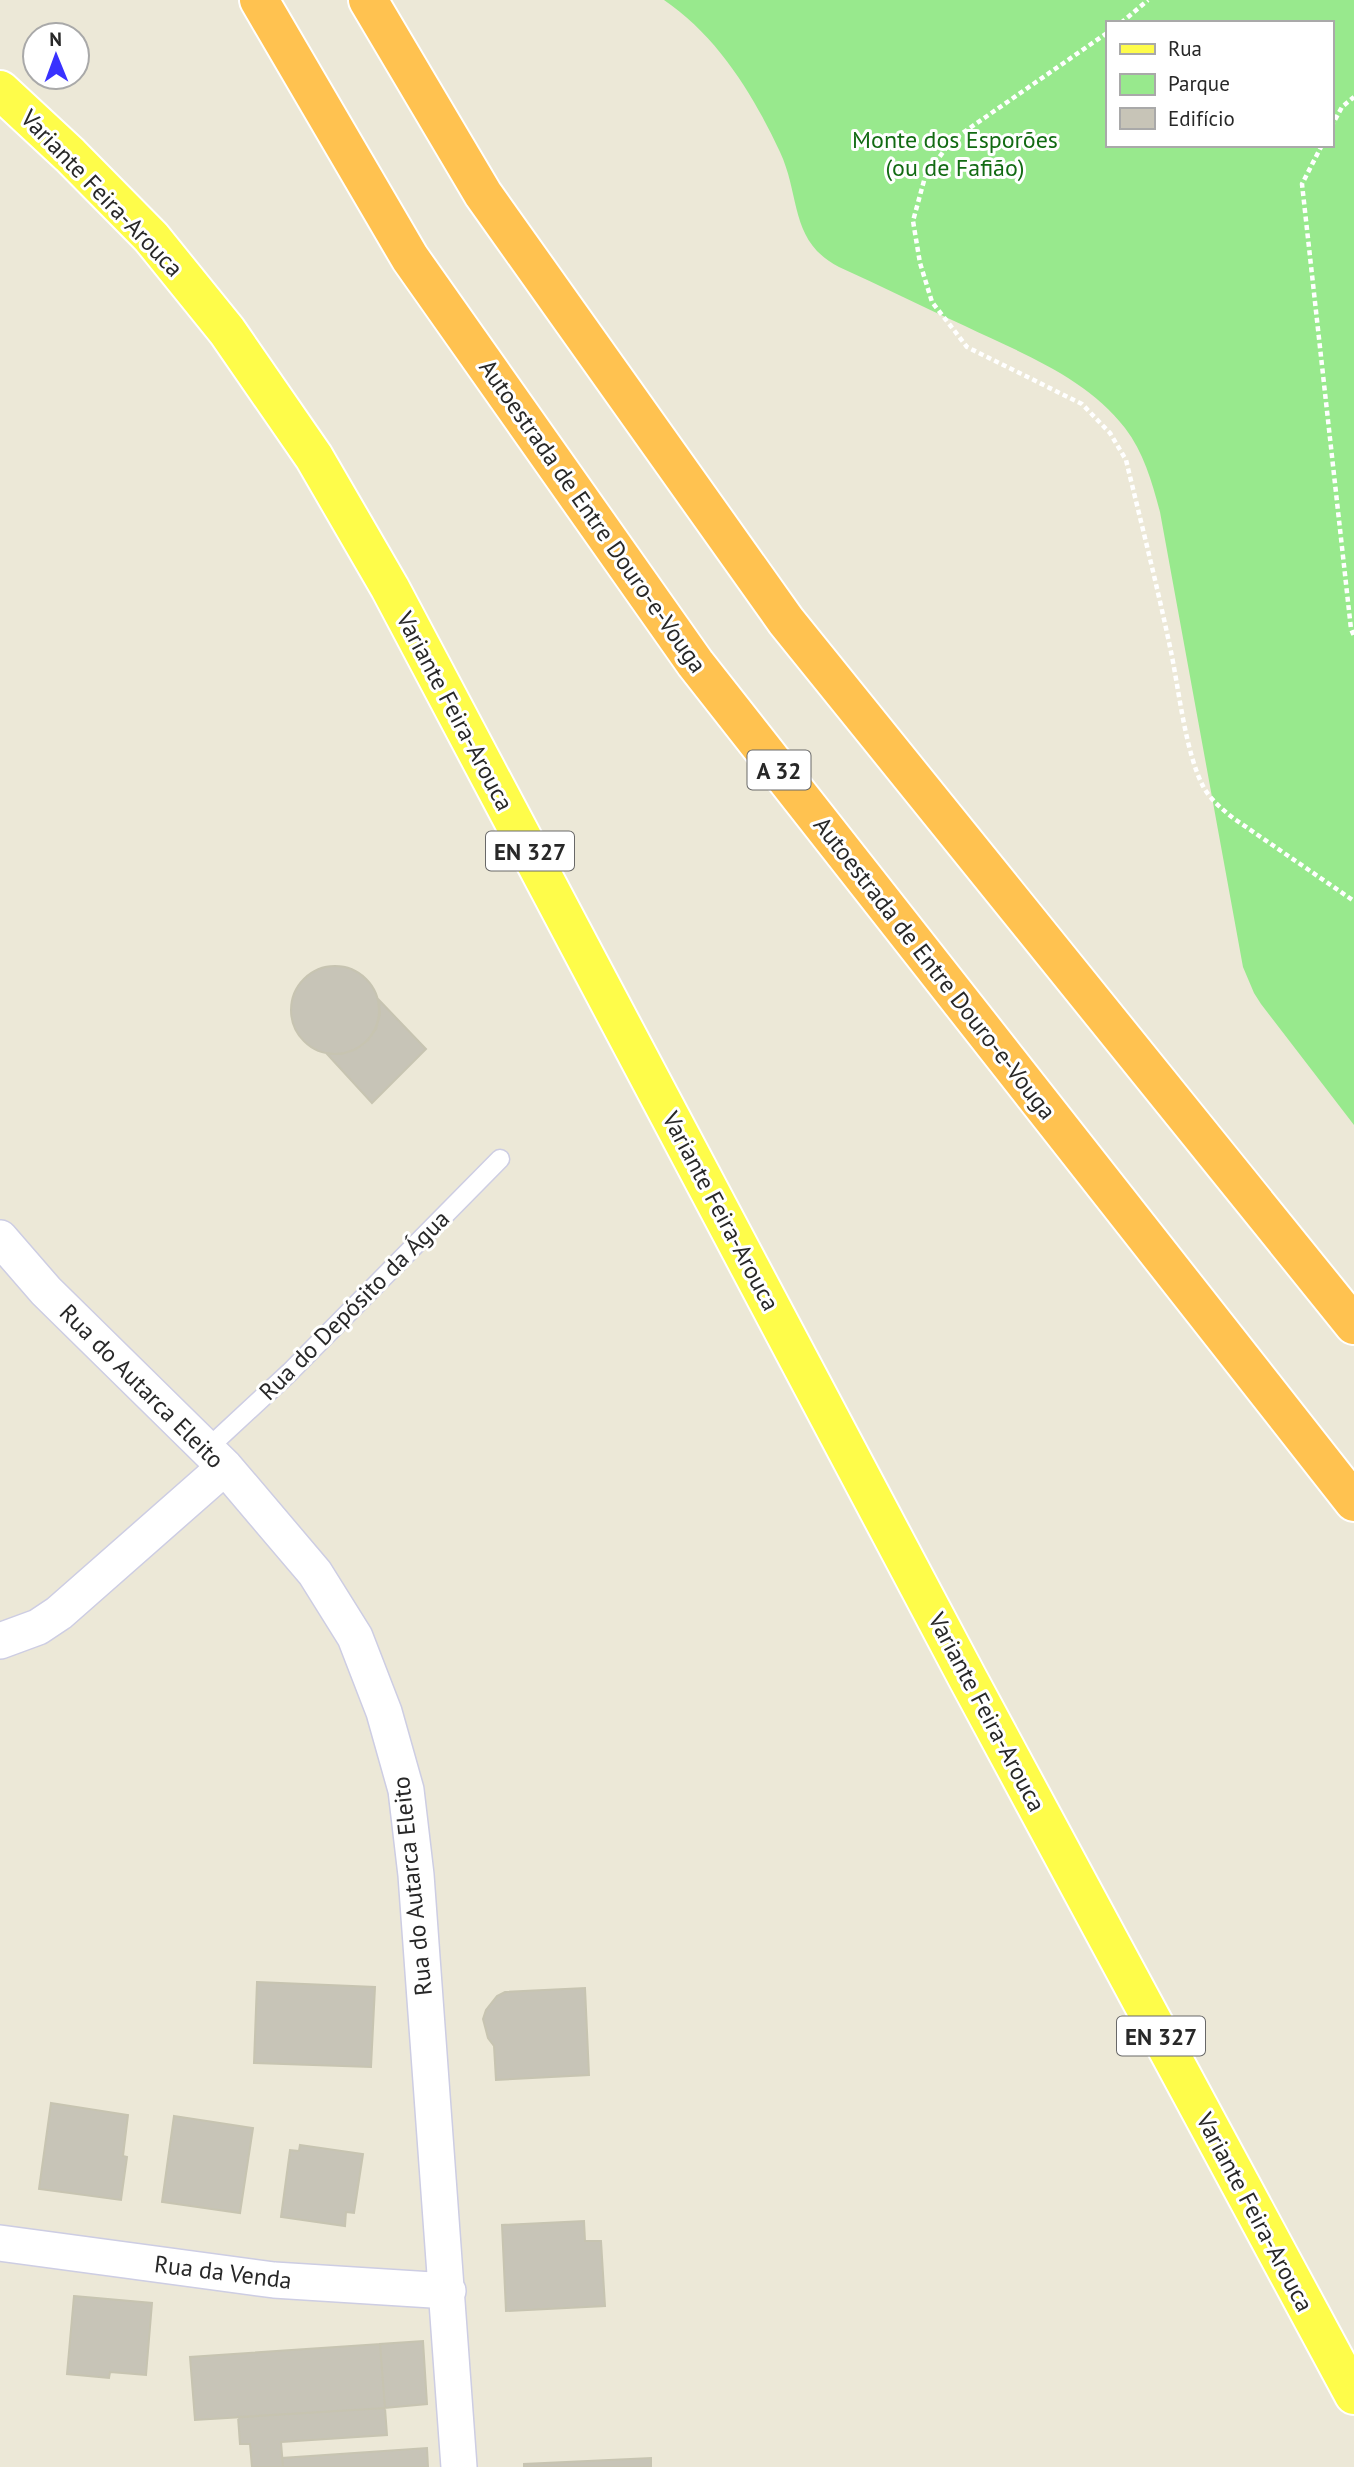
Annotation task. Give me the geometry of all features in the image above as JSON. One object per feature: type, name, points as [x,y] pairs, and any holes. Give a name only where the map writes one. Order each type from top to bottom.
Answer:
[{"type":"highway","name":"Autoestrada de Entre Douro-e-Vouga","points":[[259,0],[410,258],[695,663],[1354,1502]]},
{"type":"highway","points":[[368,0],[483,194],[786,621],[1354,1325]]},
{"type":"main road","name":"Variante Feira-Arouca","points":[[0,90],[70,155],[151,237],[227,331],[314,457],[390,587],[967,1676],[1354,2395]]},
{"type":"street","name":"Rua do Autarca Eleito","points":[[0,1238],[46,1291],[216,1458],[315,1573],[355,1637],[384,1712],[402,1777],[416,1875],[458,2467]]},
{"type":"street","points":[[0,1641],[38,1627],[59,1613],[216,1458]]},
{"type":"street","name":"Rua da Venda","points":[[0,2244],[274,2280],[447,2291]]},
{"type":"lane","name":"Rua do Depósito da Água","points":[[216,1458],[290,1372],[500,1159]]},
{"type":"path","points":[[1123,21],[1148,0]]},
{"type":"path","points":[[1106,34],[951,141],[925,177],[913,220],[920,262],[932,303],[967,347],[1082,404],[1110,433],[1126,460],[1170,647],[1190,746],[1196,771],[1205,790],[1217,805],[1233,818],[1354,901]]},
{"type":"path","points":[[1333,123],[1342,107],[1354,97]]},
{"type":"path","points":[[1321,147],[1302,184],[1351,629],[1354,636]]},
{"type":"green space","name":"Monte dos Esporões (ou de Fafião)","points":[[664,0],[1354,0],[1354,1125],[1261,1004],[1243,967],[1160,512],[1147,468],[1132,438],[1109,410],[1072,380],[1008,346],[839,267],[823,256],[804,231],[787,169],[758,109],[732,68],[701,31]]},
{"type":"building","points":[[335,966],[360,973],[372,985],[379,1010],[372,1035],[360,1047],[335,1054],[310,1047],[298,1035],[291,1010],[298,985],[310,973]]},
{"type":"building","points":[[379,1000],[426,1049],[372,1103],[327,1054],[342,1054],[356,1049],[368,1040],[376,1029],[380,1014]]},
{"type":"building","points":[[257,1982],[375,1987],[371,2067],[254,2063]]},
{"type":"building","points":[[585,1988],[589,2075],[496,2080],[494,2046],[488,2038],[483,2019],[486,2010],[497,1996],[505,1992]]},
{"type":"building","points":[[51,2103],[128,2115],[123,2156],[127,2157],[121,2200],[39,2189]]},
{"type":"building","points":[[174,2116],[253,2128],[240,2213],[162,2202]]},
{"type":"building","points":[[300,2145],[363,2154],[354,2213],[346,2212],[345,2226],[281,2217],[290,2150],[299,2151]]},
{"type":"building","points":[[584,2221],[585,2241],[601,2241],[605,2306],[506,2311],[502,2225]]},
{"type":"building","points":[[74,2296],[152,2303],[146,2375],[110,2372],[109,2378],[67,2374]]},
{"type":"building","points":[[423,2341],[427,2404],[385,2408],[380,2344]]},
{"type":"building","points":[[380,2344],[385,2408],[195,2420],[190,2357]]},
{"type":"building","points":[[385,2408],[387,2435],[281,2442],[283,2467],[252,2467],[250,2444],[240,2444],[238,2417]]},
{"type":"building","points":[[427,2448],[428,2467],[283,2467],[282,2458]]},
{"type":"building","points":[[651,2458],[651,2467],[524,2467],[524,2464]]}]
